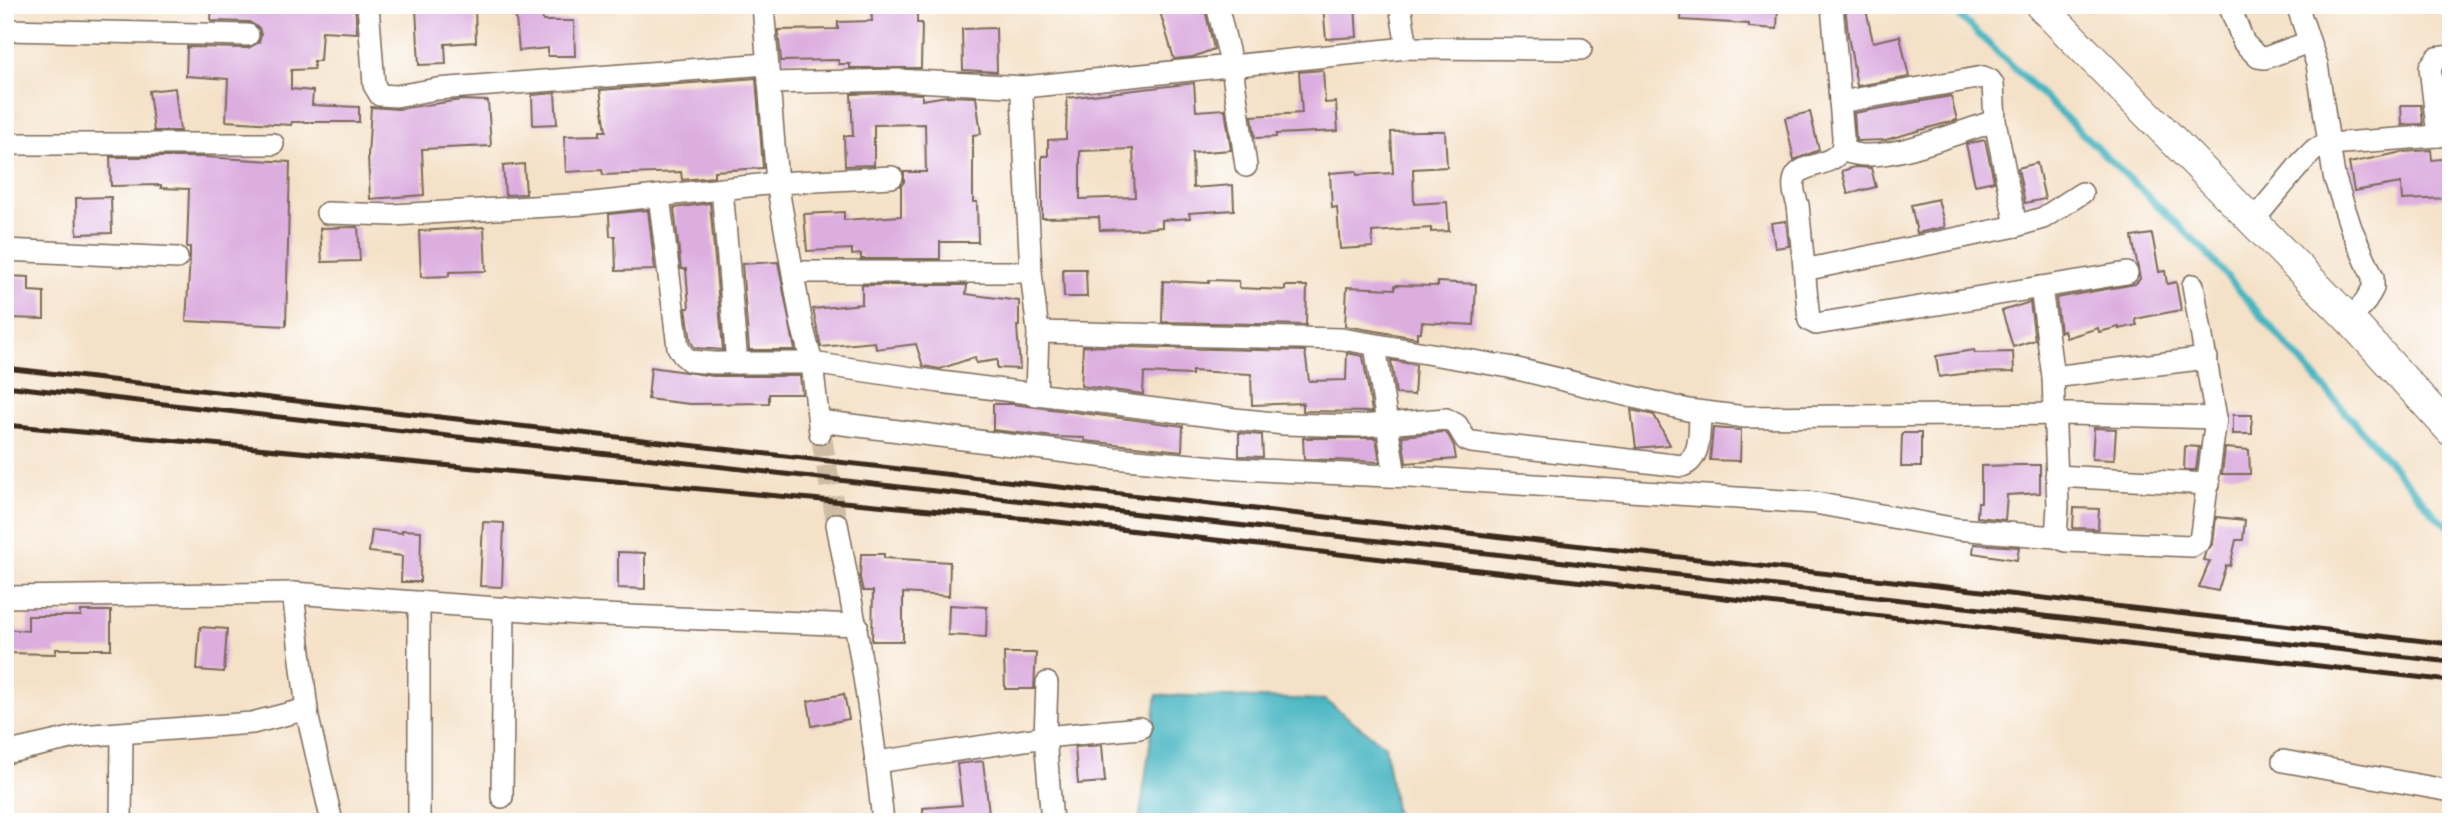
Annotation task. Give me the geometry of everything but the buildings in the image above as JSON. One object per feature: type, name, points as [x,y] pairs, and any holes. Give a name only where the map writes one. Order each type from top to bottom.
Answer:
[{"type":"street","points":[[368,5],[374,85],[380,94],[396,96],[437,89],[768,74],[1024,87],[1407,48],[1581,49]]},
{"type":"street","points":[[763,5],[777,183],[802,325],[812,363],[820,428],[1238,470],[1395,476],[1815,503],[1957,529],[2056,537],[2066,541],[2196,544],[2200,541],[2216,418],[2193,285]]},
{"type":"street","points":[[1217,5],[1232,67],[1246,166]]},
{"type":"street","points":[[1400,5],[1407,48]]},
{"type":"street","points":[[1832,5],[1842,151],[1837,156],[1805,167],[1796,176],[1792,190],[1798,205],[1809,320],[1816,324],[2127,273]]},
{"type":"street","points":[[2040,5],[2350,320],[2451,431]]},
{"type":"street","points":[[2229,5],[2244,43],[2258,57],[2265,58],[2309,42]]},
{"type":"street","points":[[2297,5],[2317,64],[2334,176],[2373,277],[2373,288],[2350,320]]},
{"type":"street","points":[[5,30],[248,35]]},
{"type":"street","points":[[2252,222],[2314,150],[2329,144],[2444,135],[2430,67],[2437,58],[2451,56]]},
{"type":"street","points":[[1840,102],[1983,77],[1990,80],[1993,84],[1996,121],[2016,226]]},
{"type":"street","points":[[1024,87],[1022,98],[1031,272],[1038,332],[1036,395]]},
{"type":"street","points":[[1842,151],[1874,155],[1908,148],[1996,121]]},
{"type":"street","points":[[5,144],[273,144]]},
{"type":"street","points":[[327,213],[393,215],[584,204],[777,183],[892,177]]},
{"type":"street","points":[[722,189],[737,363]]},
{"type":"street","points":[[1804,270],[2016,226],[2043,218],[2082,193]]},
{"type":"street","points":[[659,196],[678,346],[690,361],[812,363],[1036,395],[1284,424],[1387,424],[1446,419],[1457,425],[1466,440],[1472,442],[1682,466],[1694,458],[1700,412]]},
{"type":"street","points":[[5,250],[177,258]]},
{"type":"street","points":[[793,272],[1031,272]]},
{"type":"street","points":[[2041,287],[2053,377],[2058,506],[2056,537]]},
{"type":"street","points":[[1038,332],[1342,339],[1509,367],[1700,412],[1745,417],[2069,414],[2216,418]]},
{"type":"street","points":[[1375,345],[1395,476]]},
{"type":"street","points":[[2053,377],[2207,358]]},
{"type":"street","points":[[2056,476],[2208,484]]},
{"type":"street","points":[[837,524],[857,625],[883,822]]},
{"type":"street","points":[[5,597],[293,593],[578,614],[857,625]]},
{"type":"street","points":[[293,593],[307,709],[332,822]]},
{"type":"street","points":[[419,602],[419,822]]},
{"type":"street","points":[[502,797],[504,608]]},
{"type":"street","points":[[1047,683],[1045,737],[1052,822]]},
{"type":"street","points":[[5,753],[80,736],[252,723],[307,709]]},
{"type":"street","points":[[877,762],[1045,737],[1140,728]]},
{"type":"street","points":[[121,822],[122,734]]},
{"type":"street","points":[[2283,761],[2451,791]]},
{"type":"water","points":[[1157,695],[1325,700],[1385,746],[1397,822],[1139,822]]},
{"type":"waterway","points":[[1948,5],[2202,248],[2438,518],[2451,528]]},
{"type":"tunnel","points":[[821,435],[837,524]]},
{"type":"railway","points":[[5,368],[2451,644]]},
{"type":"railway","points":[[5,386],[2451,662]]},
{"type":"railway","points":[[5,425],[1040,520],[2451,681]]}]
